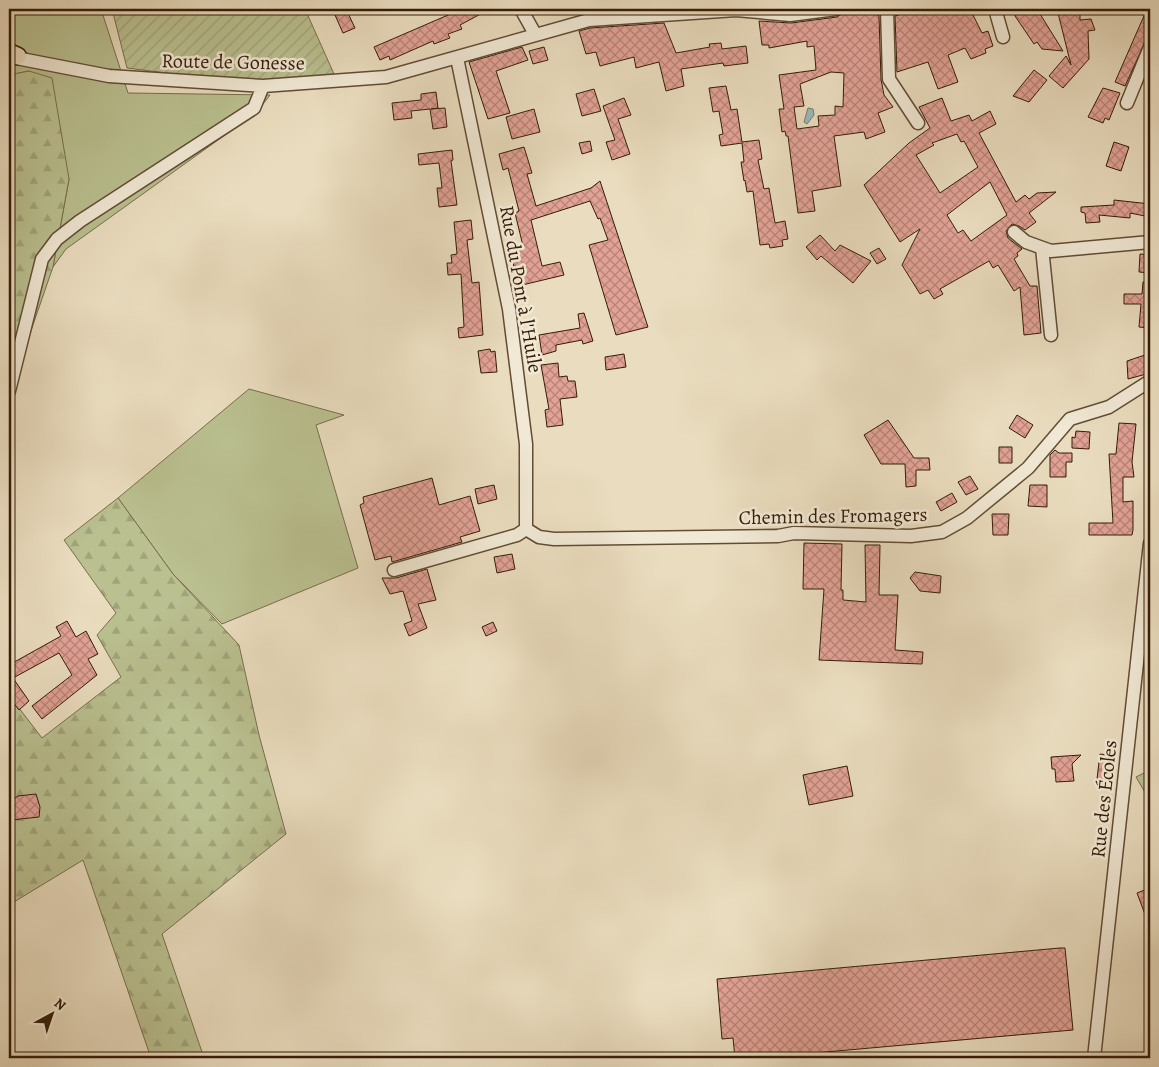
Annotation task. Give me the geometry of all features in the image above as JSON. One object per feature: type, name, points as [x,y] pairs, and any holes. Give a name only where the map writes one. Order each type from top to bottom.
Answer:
[{"type":"street","points":[[521,9],[535,34]]},
{"type":"street","name":"Route de Gonesse","points":[[11,55],[78,71],[109,76],[263,86],[379,78],[589,20],[736,10],[790,15],[836,9]]},
{"type":"street","points":[[886,9],[889,79],[918,123]]},
{"type":"street","points":[[995,9],[1003,38]]},
{"type":"street","points":[[1127,103],[1150,47]]},
{"type":"street","name":"Rue du Pont à l'Huile","points":[[457,58],[509,309],[526,444],[526,529]]},
{"type":"street","points":[[9,391],[42,259],[57,239],[80,221],[254,108],[263,86]]},
{"type":"street","points":[[1014,232],[1026,242],[1051,251],[1150,242]]},
{"type":"street","points":[[1042,248],[1051,335]]},
{"type":"street","name":"Chemin des Fromagers","points":[[526,529],[539,537],[590,540],[778,536],[794,533],[910,536],[942,532],[967,518],[1028,468],[1070,419],[1109,407],[1150,381]]},
{"type":"street","points":[[394,570],[517,535],[526,529]]},
{"type":"street","name":"Rue des Écoles","points":[[1094,1058],[1150,543]]},
{"type":"green space","points":[[10,9],[101,9],[128,93],[270,95],[257,112],[66,249],[53,267],[69,179],[29,71],[9,75]]},
{"type":"green space","points":[[112,9],[305,9],[334,74],[266,80],[190,76],[127,68]]},
{"type":"green space","points":[[29,71],[52,78],[69,179],[53,267],[9,394],[9,75]]},
{"type":"green space","points":[[249,389],[344,415],[316,425],[358,568],[222,624],[173,574],[118,498]]},
{"type":"green space","points":[[118,498],[173,574],[239,645],[259,735],[286,834],[162,934],[204,1058],[151,1058],[83,860],[9,905],[9,695],[42,738],[121,677],[97,635],[116,613],[64,540]]},
{"type":"green space","points":[[1150,770],[1150,801],[1136,777]]},
{"type":"water","points":[[808,108],[813,109],[814,115],[807,124],[804,122]]},
{"type":"building","points":[[346,9],[355,28],[343,33],[335,15]]},
{"type":"building","points":[[462,9],[490,9],[460,25],[462,29],[448,34],[450,38],[434,44],[433,41],[390,60],[389,56],[380,60],[374,47]]},
{"type":"building","points":[[916,9],[970,9],[982,33],[988,31],[993,46],[985,49],[986,53],[971,59],[965,48],[948,55],[958,82],[938,89],[928,62],[897,72],[895,16]]},
{"type":"building","points":[[1017,9],[1037,9],[1063,51],[1042,49],[1037,42],[1034,44],[1015,16]]},
{"type":"building","points":[[1057,9],[1073,9],[1073,14],[1080,13],[1080,20],[1091,19],[1095,30],[1088,31],[1089,59],[1063,88],[1049,76],[1066,56],[1071,65]]},
{"type":"building","points":[[1147,9],[1150,9],[1150,31],[1125,86],[1115,82]]},
{"type":"building","points":[[874,12],[879,16],[881,79],[884,95],[893,107],[878,113],[885,132],[866,139],[864,132],[834,136],[841,186],[812,191],[815,211],[798,213],[788,136],[786,136],[785,131],[782,132],[779,109],[784,109],[779,75],[816,70],[814,46],[807,47],[807,41],[769,48],[769,45],[762,45],[759,21],[791,23],[837,17],[843,13]],"holes":[[[831,72],[844,73],[843,107],[835,106],[835,115],[818,116],[819,126],[797,129],[794,107],[804,106],[800,84]]]},
{"type":"building","points":[[664,23],[676,53],[710,47],[709,44],[721,43],[722,49],[746,46],[748,63],[724,66],[723,63],[681,69],[684,86],[666,91],[659,62],[636,68],[634,57],[600,66],[596,52],[586,54],[579,31],[590,28]]},
{"type":"building","points":[[522,47],[528,60],[496,71],[510,113],[488,119],[469,62]]},
{"type":"building","points":[[544,47],[548,60],[533,64],[529,51]]},
{"type":"building","points":[[1034,70],[1047,80],[1029,102],[1013,96]]},
{"type":"building","points":[[726,86],[731,110],[737,109],[742,142],[759,140],[762,159],[758,160],[764,189],[769,188],[775,223],[785,221],[788,239],[782,240],[783,246],[770,248],[769,244],[760,245],[753,191],[747,192],[744,181],[741,162],[744,162],[742,143],[721,146],[719,135],[723,134],[719,111],[713,112],[709,88]]},
{"type":"building","points":[[1103,88],[1120,93],[1109,120],[1105,118],[1103,123],[1088,117]]},
{"type":"building","points":[[594,89],[601,111],[582,116],[576,94]]},
{"type":"building","points":[[436,92],[438,108],[431,109],[445,108],[447,127],[433,129],[430,109],[411,111],[412,118],[394,120],[392,103],[421,100],[421,94]]},
{"type":"building","points":[[624,98],[631,115],[618,119],[630,154],[612,160],[606,142],[615,140],[603,106]]},
{"type":"building","points":[[942,98],[951,121],[969,115],[972,121],[990,111],[996,124],[979,133],[1016,202],[1025,195],[1029,199],[1037,193],[1056,192],[1029,213],[1036,222],[1025,230],[1012,224],[1006,231],[1008,238],[1022,249],[1014,259],[1030,286],[1037,286],[1041,333],[1024,335],[1020,287],[1014,291],[998,265],[993,268],[989,261],[940,289],[943,294],[934,299],[928,290],[920,294],[902,265],[920,229],[900,242],[864,185],[909,143],[930,128],[919,107]],"holes":[[[957,134],[961,142],[964,141],[978,167],[940,193],[916,155],[934,145],[932,143]],[[990,182],[1007,215],[971,241],[963,230],[958,233],[947,215]]]},
{"type":"building","points":[[534,109],[540,132],[512,139],[506,117]]},
{"type":"building","points":[[590,141],[592,151],[582,154],[579,143]]},
{"type":"building","points":[[1114,142],[1129,147],[1121,171],[1106,166]]},
{"type":"building","points":[[524,147],[532,173],[527,174],[536,206],[591,188],[600,181],[648,327],[616,335],[589,245],[608,240],[600,218],[598,219],[590,201],[531,220],[542,266],[560,262],[564,275],[518,286],[510,249],[523,246],[515,213],[519,211],[508,168],[503,170],[499,154]]},
{"type":"building","points":[[452,150],[453,160],[451,161],[457,205],[439,207],[437,188],[442,188],[439,163],[419,165],[418,154]]},
{"type":"building","points":[[1114,200],[1150,204],[1150,217],[1130,213],[1130,218],[1099,215],[1100,222],[1086,223],[1085,213],[1081,212],[1081,207],[1114,205]]},
{"type":"building","points":[[471,220],[473,239],[467,240],[472,283],[479,282],[483,335],[459,338],[458,328],[464,327],[461,274],[448,275],[447,263],[452,263],[451,255],[457,254],[454,222]]},
{"type":"building","points":[[820,235],[835,251],[840,245],[871,261],[853,283],[821,256],[817,260],[806,247]]},
{"type":"building","points":[[879,248],[886,259],[877,264],[870,253]]},
{"type":"building","points":[[1140,254],[1150,255],[1150,273],[1139,272]]},
{"type":"building","points":[[1143,282],[1150,282],[1150,328],[1139,327],[1141,304],[1124,304],[1124,294],[1142,294]]},
{"type":"building","points":[[584,313],[593,341],[583,344],[582,340],[556,345],[556,351],[542,355],[539,335],[580,328],[578,314]]},
{"type":"building","points":[[490,349],[491,352],[495,351],[497,372],[481,373],[478,351]]},
{"type":"building","points":[[624,354],[626,367],[606,370],[605,357]]},
{"type":"building","points":[[1145,355],[1150,373],[1128,379],[1127,361]]},
{"type":"building","points":[[558,363],[559,377],[567,376],[568,381],[575,381],[577,397],[560,399],[563,425],[547,427],[545,410],[549,409],[541,365]]},
{"type":"building","points":[[1017,415],[1033,425],[1025,438],[1009,428]]},
{"type":"building","points":[[888,420],[914,458],[929,458],[930,470],[916,470],[916,486],[906,487],[905,464],[881,464],[864,435]]},
{"type":"building","points":[[1119,423],[1136,424],[1132,462],[1134,477],[1123,477],[1123,502],[1133,501],[1132,535],[1089,535],[1089,523],[1113,523],[1109,454],[1116,454]]},
{"type":"building","points":[[1076,431],[1090,432],[1089,449],[1072,448],[1072,437],[1075,438]]},
{"type":"building","points":[[999,447],[1012,447],[1012,463],[999,463]]},
{"type":"building","points":[[1055,450],[1059,453],[1072,453],[1072,462],[1066,462],[1066,477],[1050,477],[1050,455]]},
{"type":"building","points":[[970,476],[978,489],[966,495],[958,482]]},
{"type":"building","points":[[432,478],[439,505],[470,496],[480,531],[460,537],[462,542],[392,562],[391,556],[375,560],[360,505],[364,503],[363,497]]},
{"type":"building","points":[[494,485],[497,499],[478,504],[475,489]]},
{"type":"building","points":[[1030,485],[1047,485],[1047,507],[1028,506]]},
{"type":"building","points":[[952,493],[957,502],[941,511],[936,502]]},
{"type":"building","points":[[992,514],[1009,514],[1008,535],[993,535]]},
{"type":"building","points":[[804,543],[842,544],[841,590],[843,590],[843,600],[866,602],[865,545],[880,545],[879,595],[898,595],[895,650],[923,652],[922,664],[819,660],[824,589],[803,589]]},
{"type":"building","points":[[512,554],[515,569],[497,573],[494,557]]},
{"type":"building","points":[[427,569],[436,600],[418,604],[427,628],[409,636],[404,624],[412,621],[403,591],[390,594],[382,578],[396,578]]},
{"type":"building","points":[[915,572],[941,576],[940,593],[920,591],[910,578]]},
{"type":"building","points":[[67,621],[76,637],[86,631],[98,654],[88,659],[97,675],[42,719],[32,706],[72,675],[59,653],[13,678],[29,701],[19,710],[9,697],[9,665],[61,636],[56,627]]},
{"type":"building","points":[[493,622],[497,631],[486,636],[482,627]]},
{"type":"building","points":[[1100,754],[1115,756],[1113,777],[1097,779]]},
{"type":"building","points":[[1081,755],[1072,764],[1074,781],[1056,782],[1055,769],[1052,769],[1051,757]]},
{"type":"building","points":[[847,766],[853,796],[809,805],[803,775]]},
{"type":"building","points":[[36,794],[40,807],[39,817],[11,820],[11,801],[18,796]]},
{"type":"building","points":[[1150,888],[1150,924],[1149,925],[1137,893]]},
{"type":"building","points":[[1065,948],[1073,1030],[758,1058],[735,1058],[733,1038],[722,1039],[717,979]]}]
